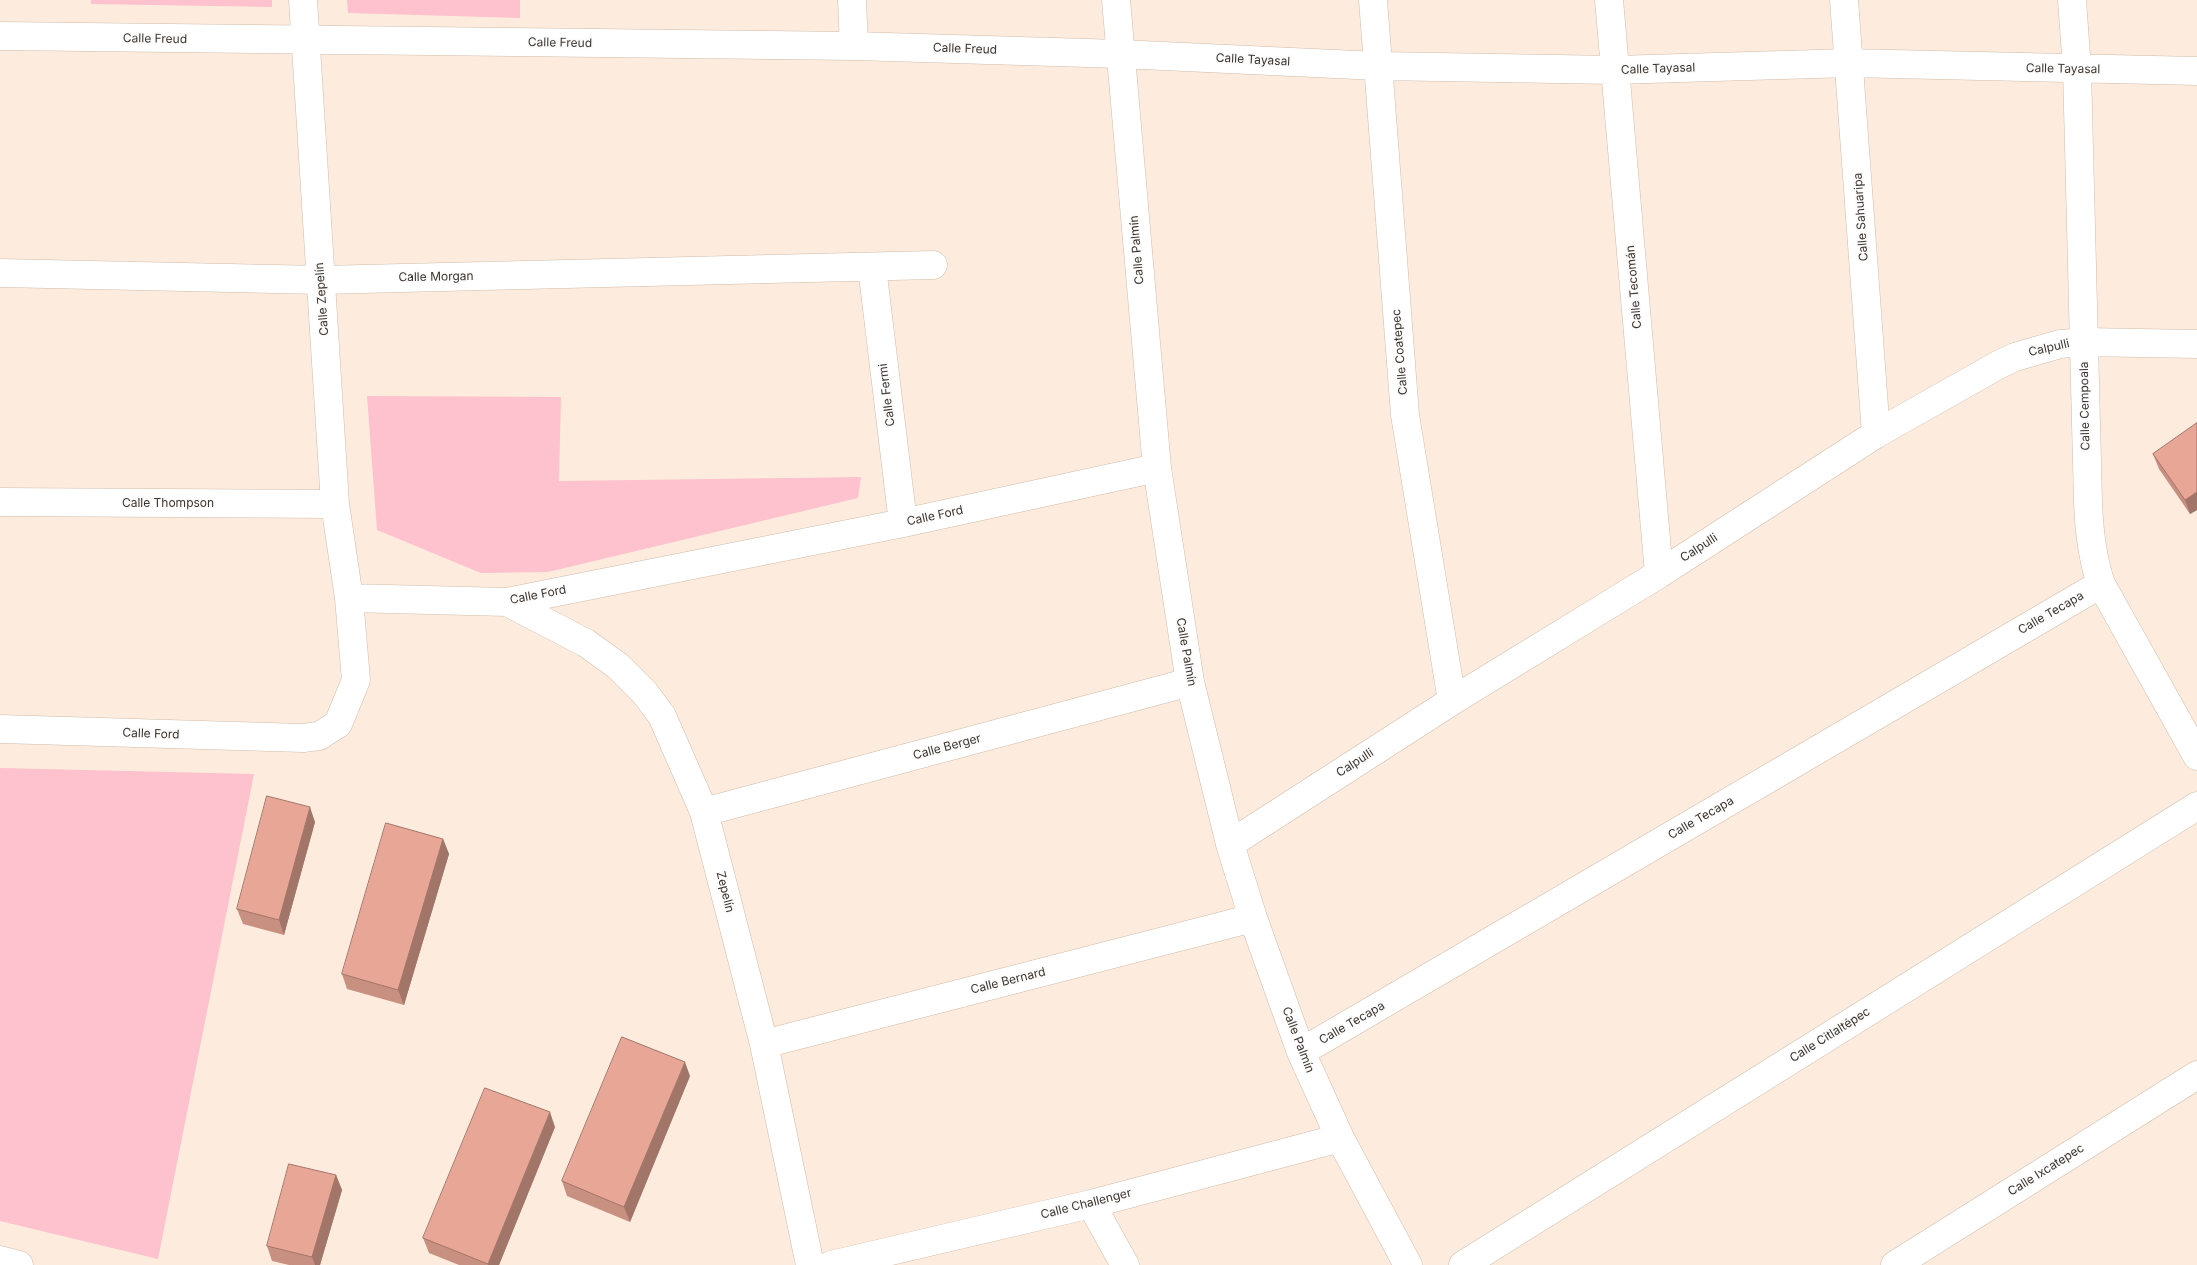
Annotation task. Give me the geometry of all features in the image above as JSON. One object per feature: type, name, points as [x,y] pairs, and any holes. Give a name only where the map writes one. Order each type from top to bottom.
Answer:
[{"type":"street","name":"Calle Zepelín","points":[[303,0],[335,504],[349,598]]},
{"type":"street","points":[[852,0],[854,46]]},
{"type":"street","name":"Calle Palmín","points":[[1116,0],[1157,468],[1190,682],[1230,844],[1253,918],[1301,1052],[1340,1138],[1408,1265]]},
{"type":"street","name":"Calle Coatepec","points":[[1373,0],[1405,416],[1452,701]]},
{"type":"street","name":"Calle Tecomán","points":[[1609,0],[1659,574]]},
{"type":"street","name":"Calle Sahuaripa","points":[[1844,0],[1876,434]]},
{"type":"street","name":"Calle Cempoala","points":[[2072,0],[2077,70],[2089,536],[2094,563],[2101,584],[2197,756]]},
{"type":"street","name":"Calle Freud","points":[[0,36],[854,46],[1120,54]]},
{"type":"street","name":"Calle Tayasal","points":[[1120,54],[1378,66],[1615,70],[1850,63],[2077,70],[2197,71]]},
{"type":"street","name":"Calle Morgan","points":[[0,273],[321,280],[933,265]]},
{"type":"street","name":"Calle Fermi","points":[[872,267],[902,523]]},
{"type":"street","name":"Calpulli","points":[[1230,844],[1452,701],[1659,574],[1876,434],[2015,357],[2060,344],[2084,342],[2197,344]]},
{"type":"street","name":"Calle Ford","points":[[0,729],[304,738],[319,736],[338,724],[356,680],[349,598],[507,602],[902,523],[1157,468]]},
{"type":"street","name":"Calle Thompson","points":[[0,502],[335,504]]},
{"type":"street","name":"Calle Tecapa","points":[[1301,1052],[2101,584]]},
{"type":"street","name":"Zepelín","points":[[507,602],[586,643],[618,666],[646,693],[662,716],[704,812],[764,1044],[810,1265]]},
{"type":"street","name":"Calle Berger","points":[[704,812],[1190,682]]},
{"type":"street","name":"Calle Citlaltépec","points":[[1463,1265],[2197,806]]},
{"type":"street","name":"Calle Bernard","points":[[764,1044],[1253,918]]},
{"type":"street","name":"Calle Ixcatepec","points":[[1895,1265],[2197,1075]]},
{"type":"street","name":"Calle Challenger","points":[[831,1265],[1091,1204],[1340,1138]]},
{"type":"street","points":[[1091,1204],[1125,1265]]},
{"type":"street","points":[[0,1260],[19,1265]]},
{"type":"shaded area","points":[[91,0],[272,0],[272,7],[91,4]]},
{"type":"shaded area","points":[[347,0],[520,0],[520,18],[348,13]]},
{"type":"shaded area","points":[[367,396],[561,397],[559,481],[861,477],[858,498],[548,572],[481,573],[377,530]]},
{"type":"shaded area","points":[[0,768],[254,774],[158,1259],[0,1221]]},
{"type":"building","points":[[2197,423],[2197,492],[2185,500],[2153,454]]},
{"type":"building","points":[[267,796],[310,807],[279,920],[237,909]]},
{"type":"building","points":[[386,823],[443,839],[398,990],[342,974]]},
{"type":"building","points":[[622,1037],[685,1062],[624,1207],[562,1181]]},
{"type":"building","points":[[485,1088],[550,1112],[488,1264],[423,1238]]},
{"type":"building","points":[[289,1164],[336,1175],[312,1257],[267,1246]]}]
